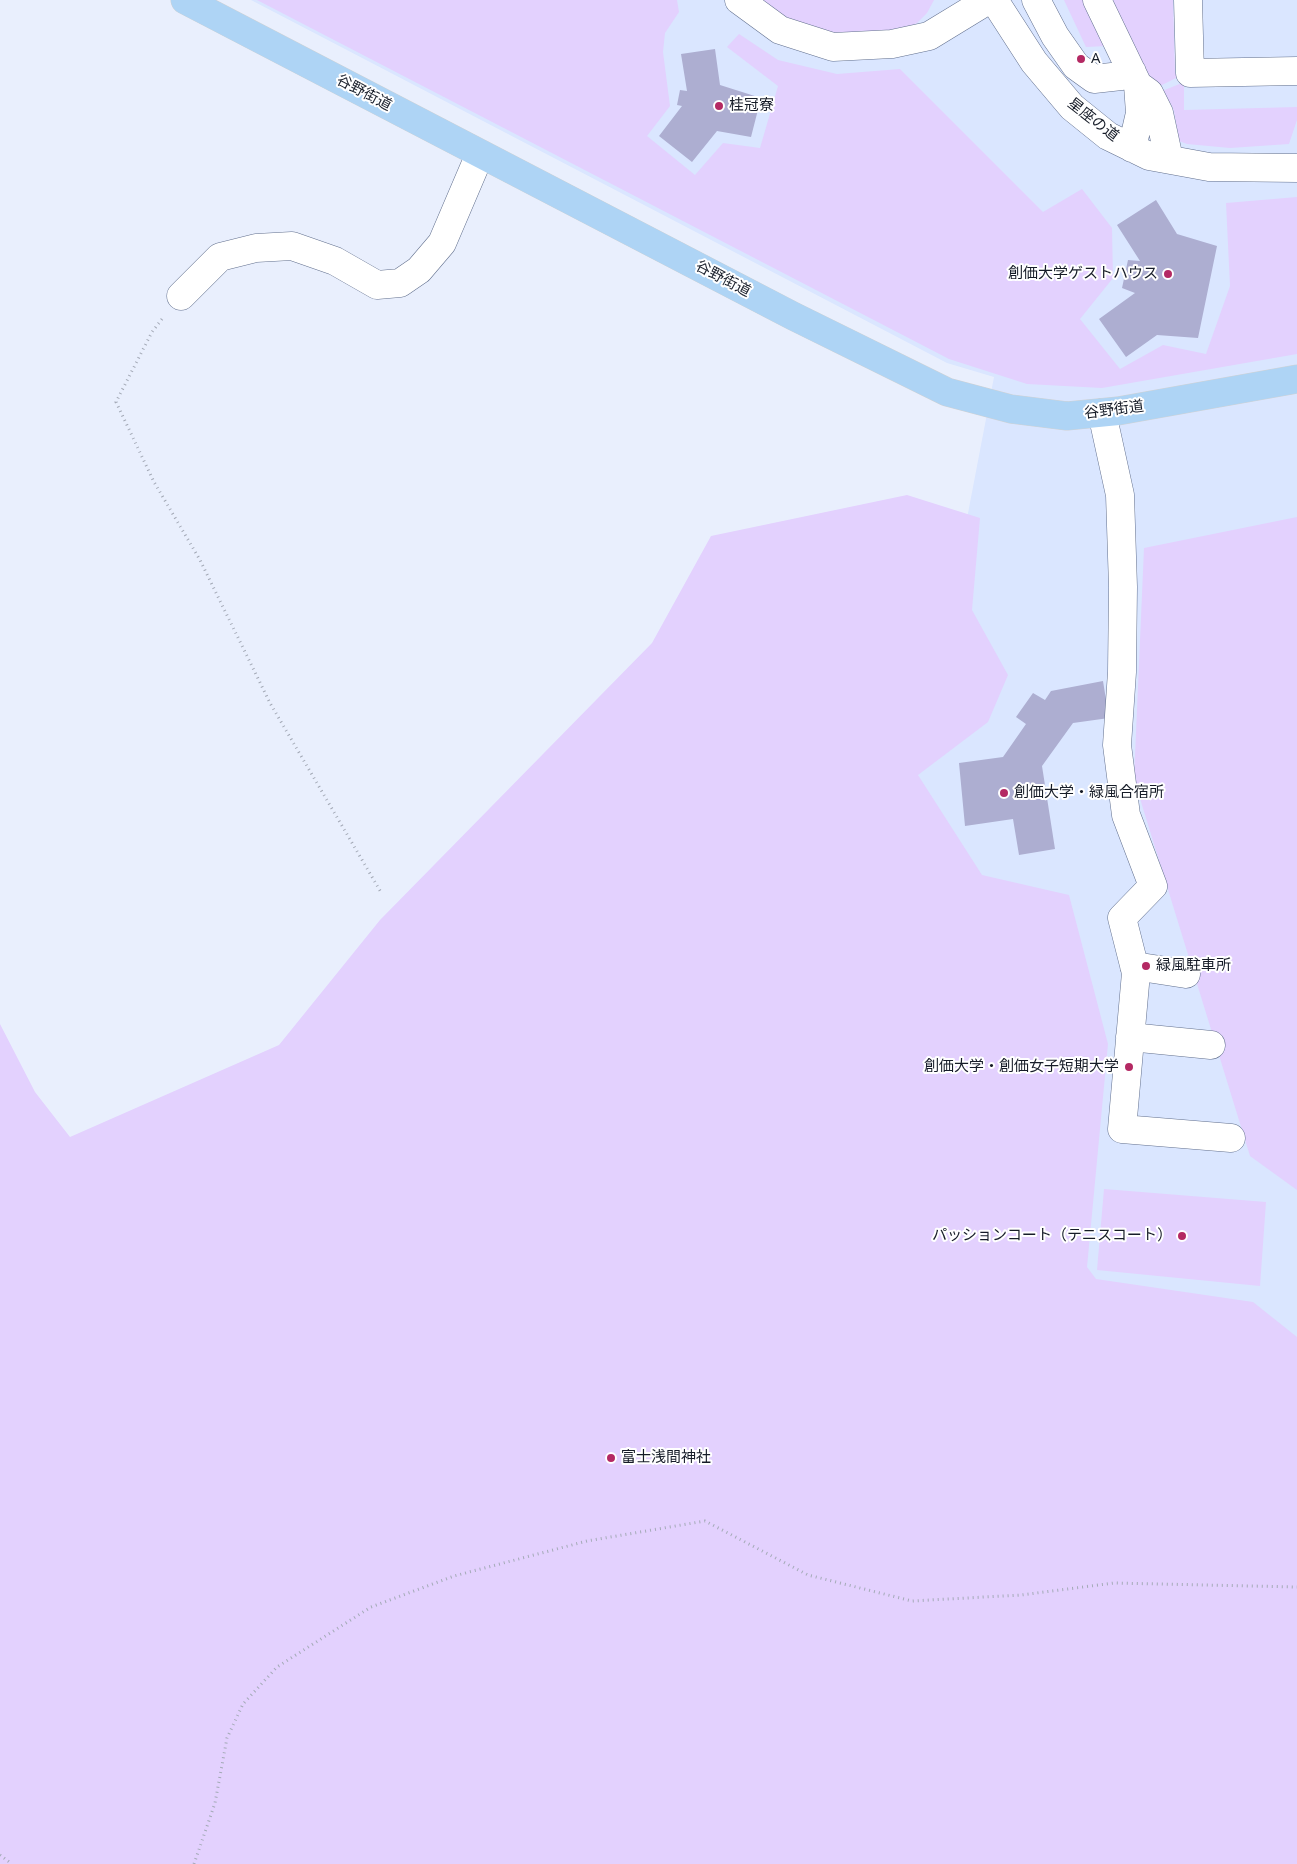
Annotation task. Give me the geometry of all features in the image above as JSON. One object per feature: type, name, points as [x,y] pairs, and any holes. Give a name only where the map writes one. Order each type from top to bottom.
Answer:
[{"type":"main road","name":"谷野街道","points":[[186,0],[809,324],[947,392],[1011,409],[1067,416],[1127,410],[1297,379]]},
{"type":"street","points":[[739,0],[780,30],[833,47],[892,44],[928,36],[960,8],[988,0]]},
{"type":"street","name":"星座の道","points":[[994,0],[1034,62],[1072,107],[1108,136],[1149,156],[1209,167],[1297,168]]},
{"type":"street","points":[[1036,0],[1055,36],[1076,66],[1094,79],[1120,76],[1135,78]]},
{"type":"street","points":[[1097,0],[1135,78],[1149,93],[1160,113],[1169,159]]},
{"type":"street","points":[[1188,0],[1190,73],[1297,71]]},
{"type":"street","points":[[1132,148],[1140,113],[1135,78]]},
{"type":"street","points":[[181,296],[220,257],[256,248],[292,246],[335,261],[377,285],[400,283],[419,270],[442,243],[480,154]]},
{"type":"street","points":[[1102,413],[1120,494],[1123,587],[1122,672],[1117,745],[1126,815],[1154,886],[1122,918],[1136,974],[1122,1129],[1231,1138]]},
{"type":"street","points":[[1134,966],[1186,974]]},
{"type":"street","points":[[1130,1037],[1212,1045]]},
{"type":"path","points":[[181,296],[152,332],[116,402],[154,482],[200,560],[270,703],[382,894]]},
{"type":"path","points":[[194,1864],[215,1803],[227,1738],[243,1704],[277,1667],[371,1607],[454,1576],[587,1541],[705,1521],[808,1574],[912,1601],[1021,1594],[1114,1582],[1297,1587]]},
{"type":"path","points":[[0,1855],[12,1864]]},
{"type":"shaded area","name":"創価大学・創価女子短期大学","points":[[251,0],[1297,0],[1297,1573],[1120,1530],[918,775],[994,377],[947,363]]},
{"type":"shaded area","points":[[257,0],[677,0],[679,12],[665,33],[663,52],[670,106],[647,136],[695,175],[723,143],[760,148],[778,86],[727,47],[739,34],[778,60],[837,74],[900,69],[1043,212],[1082,189],[1112,228],[1113,278],[1080,319],[1120,369],[1163,345],[1206,354],[1230,286],[1226,203],[1297,197],[1297,354],[1102,388],[1027,384],[949,359]]},
{"type":"shaded area","points":[[760,0],[934,0],[927,13],[917,23],[905,29],[832,37],[795,23]]},
{"type":"shaded area","points":[[1064,0],[1086,0],[1107,46],[1086,47]]},
{"type":"shaded area","points":[[1113,0],[1173,0],[1175,73],[1178,77],[1158,87],[1150,81],[1122,29]]},
{"type":"shaded area","points":[[1182,83],[1184,86],[1184,110],[1297,107],[1297,120],[1289,144],[1230,148],[1187,144],[1179,141],[1174,111],[1162,91]]},
{"type":"shaded area","points":[[907,495],[980,518],[972,610],[1008,675],[988,722],[918,775],[982,875],[1069,895],[1108,1044],[1087,1267],[1096,1279],[1253,1302],[1297,1337],[1297,1864],[0,1864],[0,1024],[35,1092],[70,1137],[279,1045],[380,920],[652,643],[711,536]]},
{"type":"shaded area","points":[[1297,517],[1297,1190],[1250,1156],[1134,779],[1144,548]]},
{"type":"shaded area","name":"パッションコート（テニスコート）","points":[[1104,1189],[1266,1202],[1260,1286],[1097,1270]]},
{"type":"building","name":"桂冠寮","points":[[715,49],[720,85],[761,98],[751,137],[717,131],[692,162],[659,136],[682,106],[677,105],[680,90],[687,91],[681,54]]},
{"type":"building","name":"創価大学ゲストハウス","points":[[1156,200],[1177,234],[1217,246],[1198,338],[1157,335],[1126,357],[1099,319],[1135,293],[1122,288],[1128,260],[1140,261],[1117,225]]},
{"type":"building","name":"創価大学・緑風合宿所","points":[[1103,681],[1109,718],[1073,723],[1042,766],[1055,849],[1019,855],[1013,819],[965,826],[959,763],[1003,757],[1026,724],[1016,717],[1033,693],[1045,700],[1051,691]]},
{"type":"place","name":"A","points":[[1081,59]]},
{"type":"place","name":"桂冠寮","points":[[719,106]]},
{"type":"place","name":"創価大学ゲストハウス","points":[[1168,274]]},
{"type":"place","name":"創価大学・緑風合宿所","points":[[1004,793]]},
{"type":"place","name":"緑風駐車所","points":[[1146,966]]},
{"type":"place","name":"創価大学・創価女子短期大学","points":[[1129,1067]]},
{"type":"place","name":"パッションコート（テニスコート）","points":[[1182,1236]]},
{"type":"place","name":"富士浅間神社","points":[[611,1458]]}]
